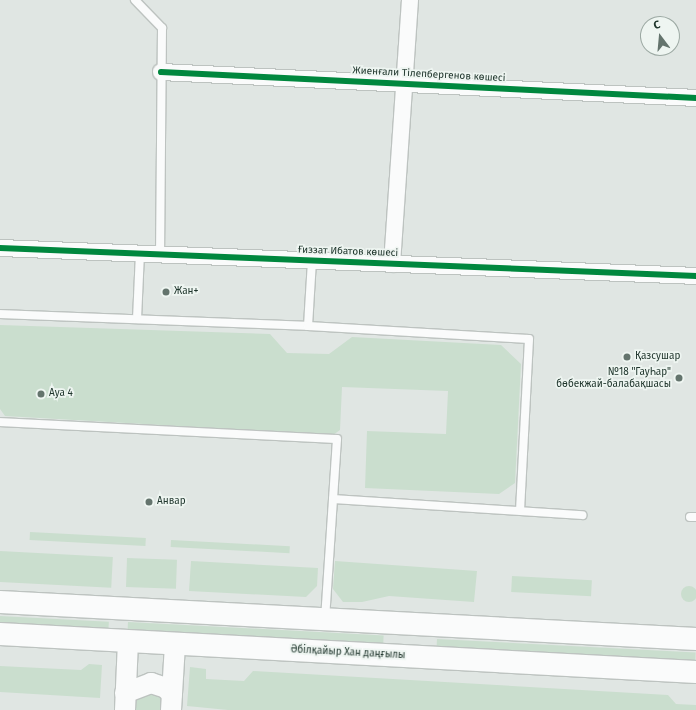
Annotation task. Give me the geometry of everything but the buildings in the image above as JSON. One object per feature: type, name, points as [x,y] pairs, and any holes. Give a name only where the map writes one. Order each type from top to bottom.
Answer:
[{"type":"main road","points":[[0,602],[696,639]]},
{"type":"main road","points":[[414,657],[415,624]]},
{"type":"main road","name":"Әбілқайыр Хан даңғылы","points":[[0,634],[696,672]]},
{"type":"street","points":[[392,264],[410,0]]},
{"type":"street","name":"Жиенғали Тілепбергенов көшесі","points":[[161,72],[696,98]]},
{"type":"street","name":"Ғиззат Ибатов көшесі","points":[[0,248],[696,276]]},
{"type":"street","points":[[125,701],[128,641]]},
{"type":"street","points":[[172,703],[174,644]]},
{"type":"street","points":[[125,701],[152,683],[166,688],[172,703]]},
{"type":"lane","points":[[135,0],[162,28],[160,254]]},
{"type":"lane","points":[[137,319],[140,253]]},
{"type":"lane","points":[[308,326],[312,261]]},
{"type":"lane","points":[[0,314],[308,326],[529,339],[520,510]]},
{"type":"lane","points":[[0,422],[337,439],[325,620]]},
{"type":"lane","points":[[333,499],[582,515]]},
{"type":"green space","points":[[0,325],[270,334],[287,353],[329,354],[352,337],[501,345],[521,364],[515,483],[499,494],[365,488],[367,431],[446,434],[448,391],[342,387],[340,430],[333,435],[5,416],[0,409]]},
{"type":"green space","points":[[30,532],[146,538],[145,546],[30,540]]},
{"type":"green space","points":[[171,540],[290,546],[289,553],[171,547]]},
{"type":"green space","points":[[0,551],[113,557],[111,588],[0,582]]},
{"type":"green space","points":[[127,558],[177,560],[176,589],[126,587]]},
{"type":"green space","points":[[191,561],[318,568],[317,586],[306,597],[189,591]]},
{"type":"green space","points":[[335,561],[477,571],[474,602],[389,596],[362,602],[343,602],[333,589]]},
{"type":"green space","points":[[512,576],[592,580],[591,596],[511,592]]},
{"type":"green space","points":[[686,586],[692,586],[697,591],[695,600],[692,602],[686,602],[681,597],[681,591]]},
{"type":"green space","points":[[0,616],[109,622],[108,630],[0,624]]},
{"type":"green space","points":[[128,622],[384,635],[383,643],[128,630]]},
{"type":"green space","points":[[437,639],[696,653],[695,661],[437,647]]},
{"type":"green space","points":[[89,664],[102,665],[100,698],[0,692],[0,666],[81,670]]},
{"type":"green space","points":[[190,667],[206,669],[206,679],[244,681],[253,671],[668,695],[676,704],[696,705],[696,710],[228,710],[187,706]]},
{"type":"green space","points":[[145,690],[162,696],[164,710],[135,710],[136,698]]},
{"type":"cycle path","points":[[161,72],[696,98]]},
{"type":"cycle path","points":[[0,248],[696,276]]},
{"type":"place","name":"Жан+","points":[[166,292]]},
{"type":"place","name":"Қазсушар","points":[[627,357]]},
{"type":"place","name":"№18 \"ГауҺар\" бөбекжай-балабақшасы","points":[[679,378]]},
{"type":"place","name":"Aya 4","points":[[41,394]]},
{"type":"place","name":"Анвар","points":[[149,502]]}]
